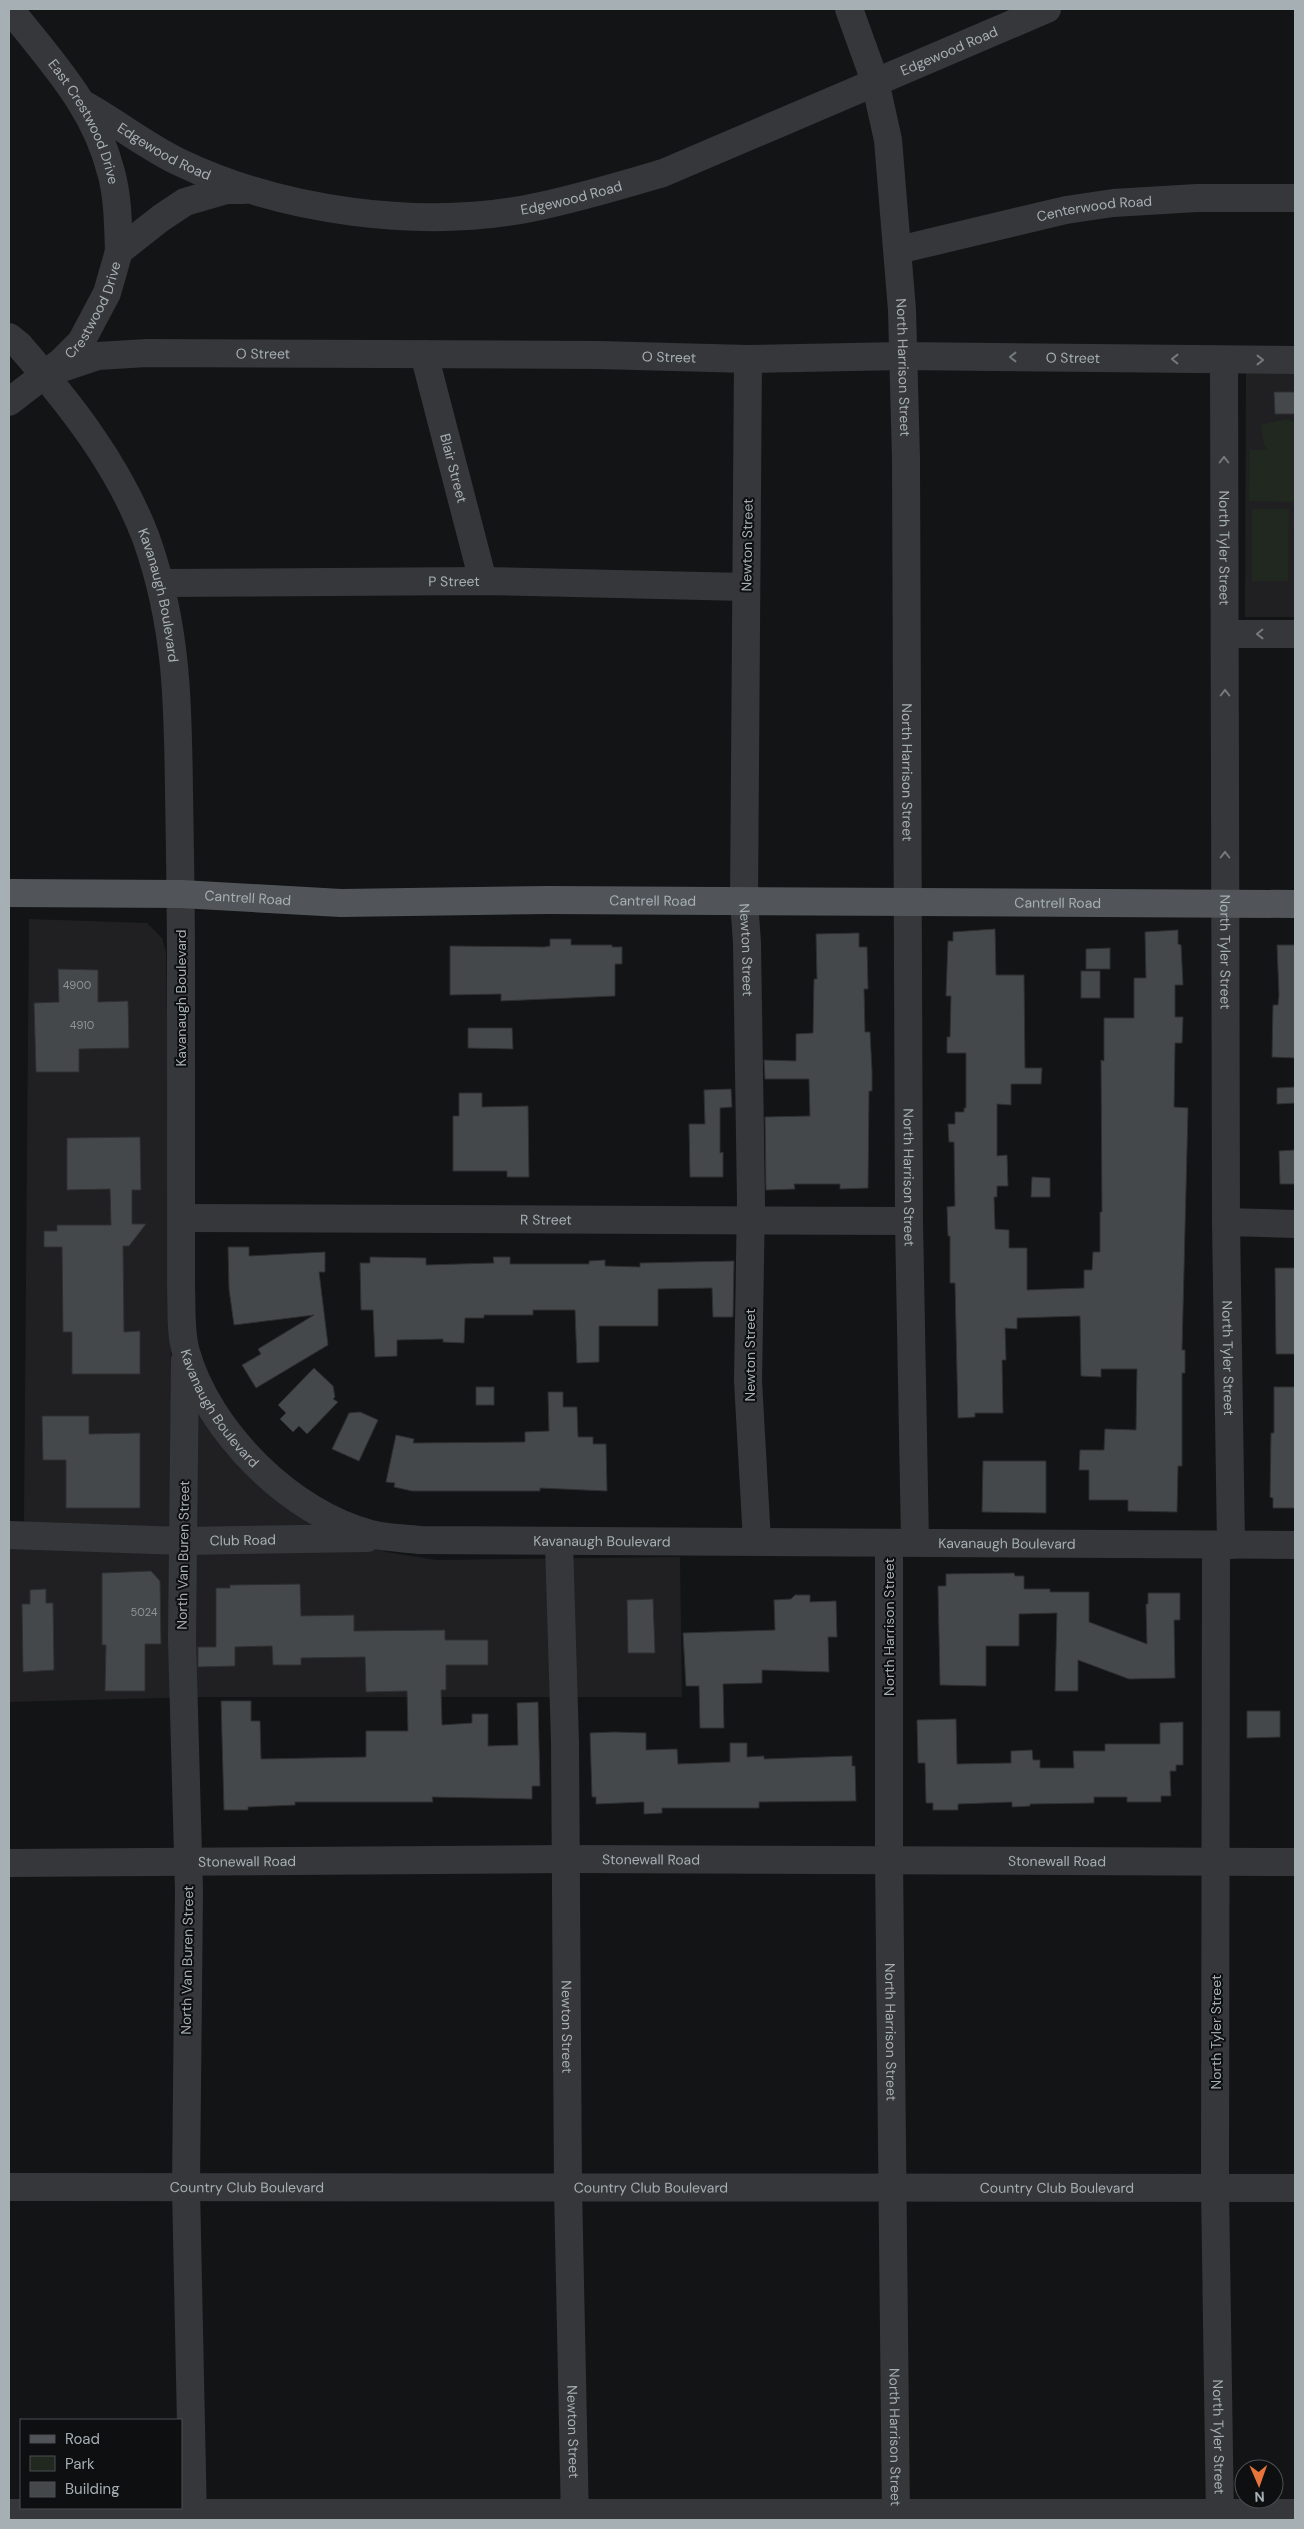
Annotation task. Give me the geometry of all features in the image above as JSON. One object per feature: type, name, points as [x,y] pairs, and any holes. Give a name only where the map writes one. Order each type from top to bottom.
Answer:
[{"type":"main road","name":"Cantrell Road","points":[[9,893],[181,894],[341,903],[744,901],[910,903],[1069,901],[1295,904]]},
{"type":"street","name":"East Crestwood Drive","points":[[10,9],[85,105],[101,137],[112,173],[116,199],[119,251]]},
{"type":"street","name":"North Harrison Street","points":[[849,9],[875,81],[888,140],[898,250],[906,459],[910,903],[909,1220],[902,1543],[889,1860],[896,2517]]},
{"type":"street","name":"Edgewood Road","points":[[85,105],[178,162],[254,190],[324,207],[408,216],[469,215],[530,208],[598,193],[663,173],[875,81],[937,58],[1047,9]]},
{"type":"street","name":"Crestwood Drive","points":[[9,402],[81,342],[107,293],[119,251],[185,202],[226,190],[254,190]]},
{"type":"street","name":"Centerwood Road","points":[[898,250],[1066,210],[1113,203],[1170,199],[1295,198]]},
{"type":"street","name":"Kavanaugh Boulevard","points":[[9,337],[44,374],[79,417],[112,468],[145,537],[160,583],[174,647],[178,702],[181,894],[181,1287],[186,1351],[198,1380],[216,1414],[239,1447],[261,1471],[314,1509],[342,1524],[371,1534],[420,1540],[1295,1545]]},
{"type":"street","name":"O Street","points":[[44,374],[75,362],[114,354],[424,354],[748,359],[902,356],[1295,360]]},
{"type":"street","name":"Blair Street","points":[[424,354],[483,581]]},
{"type":"street","name":"Newton Street","points":[[748,359],[744,901],[747,943],[751,1220],[748,1381],[757,1541]]},
{"type":"street","name":"North Tyler Street","points":[[1220,2517],[1215,2188],[1216,1861],[1224,1545],[1226,1222],[1224,360]]},
{"type":"street","name":"P Street","points":[[160,583],[483,581],[746,587]]},
{"type":"street","points":[[1225,634],[1295,634]]},
{"type":"street","name":"R Street","points":[[182,1218],[909,1220]]},
{"type":"street","points":[[1226,1222],[1295,1224]]},
{"type":"street","name":"North Van Buren Street","points":[[186,1351],[182,1640],[189,1890],[186,2187],[193,2517]]},
{"type":"street","name":"Club Road","points":[[9,1535],[183,1541],[387,1536]]},
{"type":"street","name":"Newton Street","points":[[559,1542],[565,1743],[568,2187],[575,2517]]},
{"type":"street","name":"Stonewall Road","points":[[9,1863],[566,1859],[1295,1862]]},
{"type":"street","name":"Country Club Boulevard","points":[[9,2187],[892,2186],[1295,2188]]},
{"type":"street","points":[[9,2513],[193,2517],[1220,2517],[1295,2513]]},
{"type":"shaded area","points":[[1246,373],[1295,373],[1295,617],[1245,617]]},
{"type":"shaded area","points":[[29,919],[147,923],[162,938],[166,952],[171,1370],[226,1453],[267,1492],[311,1522],[386,1552],[437,1560],[680,1557],[682,1697],[201,1697],[9,1702],[9,1549],[23,1549],[24,1518]]},
{"type":"green space","points":[[1286,419],[1295,422],[1295,502],[1249,501],[1250,450],[1268,450],[1264,445],[1261,425]]},
{"type":"green space","points":[[1252,509],[1289,509],[1288,581],[1252,581]]},
{"type":"building","points":[[1274,392],[1295,392],[1295,414],[1275,414]]},
{"type":"building","points":[[995,929],[996,975],[1024,975],[1025,1068],[1042,1068],[1041,1084],[1011,1084],[1011,1105],[997,1104],[997,1156],[1007,1155],[1008,1186],[997,1186],[997,1197],[994,1197],[995,1229],[1009,1230],[1009,1248],[1027,1248],[1027,1290],[1084,1288],[1084,1270],[1092,1270],[1093,1252],[1100,1252],[1100,1212],[1102,1212],[1101,1060],[1104,1061],[1104,1018],[1134,1018],[1134,978],[1146,978],[1145,932],[1178,930],[1178,944],[1181,945],[1183,985],[1175,985],[1175,1017],[1183,1017],[1182,1043],[1175,1043],[1174,1107],[1188,1108],[1182,1350],[1185,1350],[1185,1373],[1182,1373],[1182,1466],[1178,1466],[1177,1512],[1128,1511],[1128,1500],[1089,1500],[1089,1470],[1079,1470],[1080,1450],[1104,1450],[1105,1429],[1136,1430],[1137,1369],[1101,1369],[1101,1377],[1081,1376],[1080,1316],[1017,1318],[1017,1329],[1005,1328],[1006,1360],[1002,1360],[1003,1413],[975,1413],[975,1417],[958,1418],[955,1283],[950,1283],[950,1236],[948,1236],[947,1207],[955,1206],[954,1142],[949,1142],[948,1124],[955,1124],[955,1112],[964,1112],[964,1108],[966,1108],[966,1053],[947,1053],[947,1037],[950,1037],[951,996],[946,996],[948,941],[953,941],[953,932]]},
{"type":"building","points":[[859,933],[859,947],[867,947],[868,989],[864,989],[865,1032],[870,1032],[872,1071],[872,1091],[869,1091],[868,1188],[840,1189],[840,1184],[794,1184],[795,1189],[766,1190],[765,1117],[810,1116],[809,1079],[765,1079],[764,1060],[796,1061],[796,1034],[813,1033],[814,979],[817,979],[816,934]]},
{"type":"building","points":[[550,939],[571,939],[571,945],[612,945],[612,947],[622,947],[622,964],[615,964],[615,996],[501,1001],[501,994],[450,995],[450,946],[544,947],[550,946]]},
{"type":"building","points":[[1277,945],[1295,945],[1295,1058],[1272,1057],[1273,1005],[1278,1005],[1279,995]]},
{"type":"building","points":[[1110,948],[1110,969],[1086,969],[1086,949]]},
{"type":"building","points":[[58,969],[98,970],[98,1002],[128,1001],[129,1048],[79,1049],[79,1072],[36,1072],[34,1003],[59,1002]]},
{"type":"building","points":[[1081,971],[1100,971],[1100,998],[1081,998]]},
{"type":"building","points":[[468,1028],[512,1028],[513,1049],[468,1048]]},
{"type":"building","points":[[1295,1087],[1295,1103],[1277,1104],[1277,1088]]},
{"type":"building","points":[[731,1089],[732,1107],[720,1108],[720,1153],[723,1152],[723,1177],[690,1177],[689,1124],[705,1124],[704,1090]]},
{"type":"building","points":[[459,1093],[482,1093],[482,1107],[528,1106],[529,1177],[507,1177],[507,1171],[453,1171],[453,1116],[459,1116]]},
{"type":"building","points":[[140,1137],[141,1190],[132,1190],[132,1224],[146,1224],[129,1246],[123,1246],[124,1332],[140,1331],[140,1374],[72,1374],[72,1332],[63,1332],[62,1247],[44,1247],[44,1231],[57,1231],[57,1225],[111,1225],[110,1189],[67,1190],[67,1138]]},
{"type":"building","points":[[1295,1150],[1295,1184],[1280,1184],[1279,1151]]},
{"type":"building","points":[[1032,1177],[1050,1178],[1050,1197],[1031,1197]]},
{"type":"building","points":[[228,1247],[249,1247],[249,1256],[325,1252],[325,1272],[319,1272],[328,1345],[256,1388],[242,1365],[261,1354],[258,1349],[314,1315],[234,1325],[229,1289]]},
{"type":"building","points":[[370,1257],[426,1258],[426,1265],[494,1263],[493,1257],[510,1257],[510,1264],[589,1264],[589,1261],[605,1260],[605,1266],[640,1267],[640,1263],[734,1261],[733,1317],[713,1317],[712,1288],[658,1289],[658,1326],[599,1326],[599,1362],[577,1363],[575,1310],[533,1310],[533,1315],[484,1315],[484,1318],[465,1318],[464,1343],[443,1342],[443,1339],[397,1340],[397,1356],[375,1357],[373,1310],[361,1310],[360,1263],[370,1263]]},
{"type":"building","points":[[1275,1268],[1295,1268],[1295,1354],[1276,1354]]},
{"type":"building","points":[[314,1368],[333,1386],[335,1397],[333,1399],[338,1402],[307,1434],[299,1426],[293,1432],[280,1419],[286,1413],[278,1405]]},
{"type":"building","points":[[476,1387],[494,1387],[494,1405],[476,1405]]},
{"type":"building","points":[[1274,1387],[1295,1387],[1295,1508],[1273,1508],[1273,1498],[1270,1497],[1271,1433],[1274,1433]]},
{"type":"building","points":[[548,1392],[563,1392],[563,1407],[577,1407],[578,1437],[593,1437],[593,1444],[606,1444],[607,1491],[540,1488],[540,1491],[412,1491],[394,1487],[395,1483],[386,1482],[396,1435],[414,1439],[413,1443],[525,1442],[525,1432],[549,1431]]},
{"type":"building","points":[[360,1412],[378,1420],[359,1461],[332,1449],[349,1413]]},
{"type":"building","points":[[42,1416],[89,1416],[89,1434],[140,1433],[140,1508],[66,1508],[66,1460],[43,1460]]},
{"type":"building","points":[[983,1461],[1046,1461],[1046,1513],[982,1512]]},
{"type":"building","points":[[151,1571],[160,1581],[161,1644],[145,1644],[145,1691],[105,1691],[106,1645],[102,1645],[102,1573]]},
{"type":"building","points":[[1014,1573],[1015,1576],[1024,1576],[1024,1589],[1050,1589],[1050,1592],[1089,1592],[1089,1622],[1147,1644],[1146,1604],[1148,1604],[1148,1593],[1180,1593],[1180,1620],[1174,1620],[1175,1678],[1129,1679],[1078,1660],[1078,1691],[1055,1691],[1057,1613],[1019,1614],[1019,1646],[986,1646],[986,1686],[940,1685],[938,1586],[946,1586],[946,1574]]},
{"type":"building","points":[[300,1584],[301,1616],[354,1615],[354,1631],[445,1630],[445,1640],[488,1640],[488,1665],[446,1665],[446,1690],[441,1690],[442,1725],[472,1723],[472,1714],[488,1714],[488,1746],[518,1745],[517,1703],[538,1702],[540,1786],[532,1786],[532,1799],[432,1797],[433,1802],[295,1802],[295,1805],[248,1807],[248,1810],[224,1810],[221,1701],[251,1701],[251,1721],[260,1721],[261,1759],[366,1757],[366,1731],[408,1731],[407,1691],[366,1692],[365,1657],[301,1658],[301,1665],[273,1665],[272,1646],[235,1647],[235,1666],[198,1667],[198,1647],[216,1647],[216,1588],[230,1588],[230,1585]]},
{"type":"building","points":[[46,1589],[46,1603],[53,1603],[54,1670],[23,1672],[22,1604],[30,1604],[30,1590]]},
{"type":"building","points":[[795,1595],[810,1595],[810,1602],[836,1601],[837,1637],[828,1637],[829,1672],[762,1670],[762,1683],[723,1684],[724,1728],[700,1728],[699,1686],[686,1686],[683,1633],[775,1630],[774,1600],[791,1599]]},
{"type":"building","points":[[653,1599],[655,1653],[628,1653],[627,1600]]},
{"type":"building","points":[[1247,1711],[1280,1711],[1280,1737],[1247,1738]]},
{"type":"building","points":[[956,1719],[957,1764],[1011,1763],[1011,1751],[1032,1750],[1033,1760],[1040,1760],[1040,1768],[1074,1768],[1073,1751],[1105,1751],[1105,1744],[1160,1744],[1160,1723],[1183,1722],[1183,1765],[1176,1765],[1176,1771],[1170,1771],[1171,1796],[1161,1796],[1161,1802],[1127,1802],[1127,1797],[1094,1797],[1094,1803],[1030,1804],[1030,1806],[1012,1807],[1012,1802],[958,1804],[958,1810],[933,1810],[933,1803],[926,1803],[925,1763],[918,1763],[917,1720]]},
{"type":"building","points":[[590,1733],[646,1733],[646,1750],[677,1749],[678,1764],[730,1762],[730,1743],[747,1743],[747,1757],[764,1756],[764,1759],[852,1756],[852,1766],[855,1766],[856,1801],[759,1802],[759,1808],[662,1808],[662,1813],[644,1814],[644,1802],[596,1804],[596,1797],[592,1797]]}]
